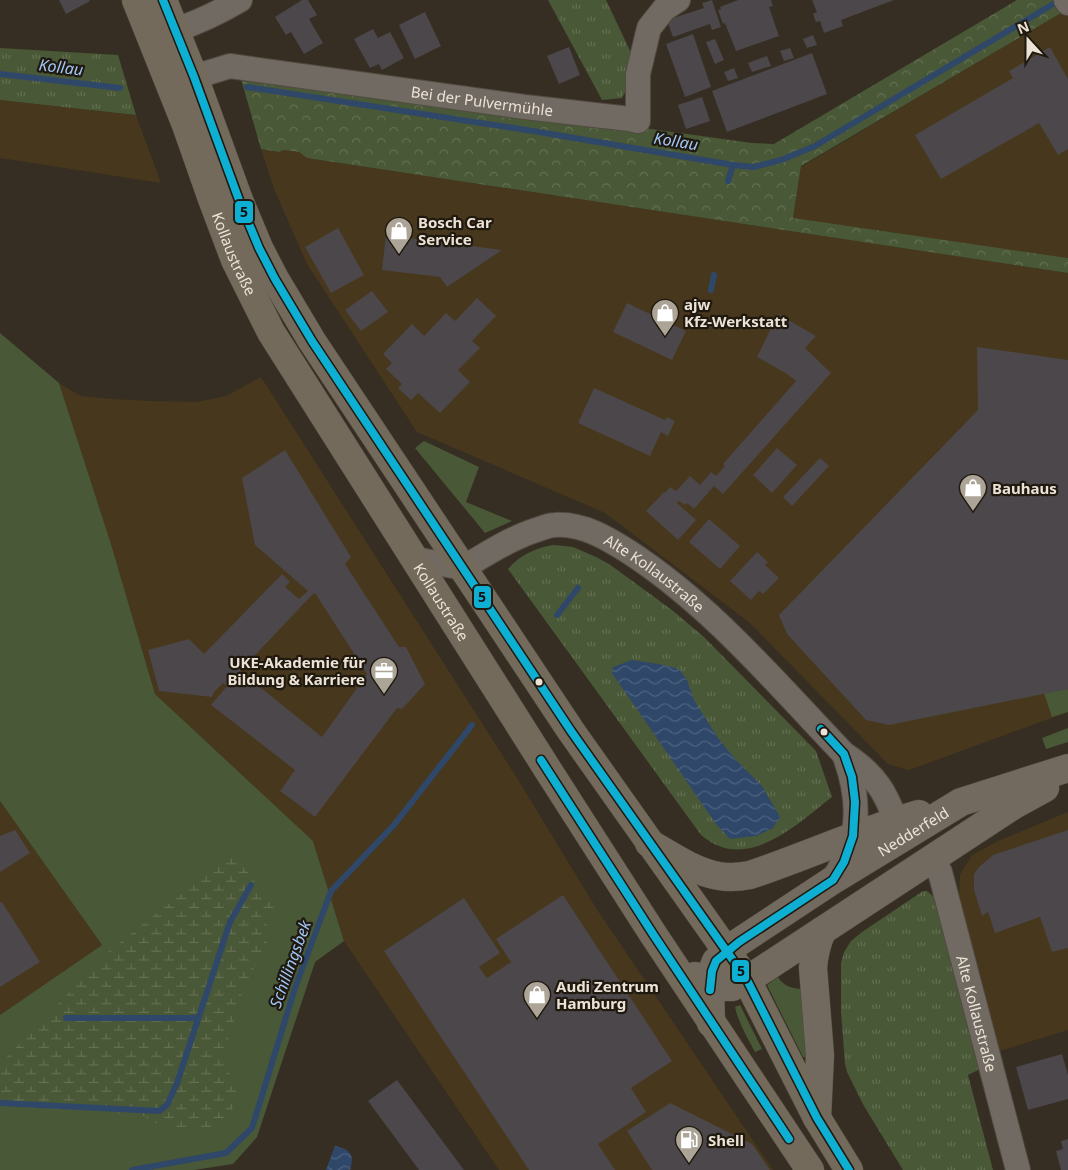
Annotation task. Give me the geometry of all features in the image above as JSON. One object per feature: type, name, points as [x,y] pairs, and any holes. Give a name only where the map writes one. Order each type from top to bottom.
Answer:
[{"type":"main road","name":"Kollaustraße","points":[[136,0],[186,125],[235,260],[271,332],[674,966],[810,1170]]},
{"type":"main road","name":"Kollaustraße","points":[[163,0],[194,77],[239,200],[259,248],[275,279],[312,341],[570,730],[746,980],[817,1118],[849,1170]]},
{"type":"main road","name":"Nedderfeld","points":[[712,1023],[710,983],[712,971],[716,961],[738,942],[833,880],[899,829],[961,802],[1068,768]]},
{"type":"main road","points":[[674,966],[721,987],[732,987],[822,931],[1014,805],[1068,776]]},
{"type":"main road","points":[[650,843],[704,873],[734,877],[750,875],[853,836],[899,829]]},
{"type":"main road","name":"Alte Kollaustraße","points":[[899,829],[906,853],[906,867],[903,877]]},
{"type":"main road","points":[[817,1118],[820,1055],[813,968],[816,944],[822,931]]},
{"type":"street","points":[[175,30],[198,23],[240,0]]},
{"type":"street","name":"Bei der Pulvermühle","points":[[194,77],[230,66],[525,107],[630,119],[638,122],[638,74],[650,28],[664,9],[678,0]]},
{"type":"street","name":"Alte Kollaustraße","points":[[463,568],[499,546],[547,526],[579,528],[610,540],[675,585],[767,671],[844,754],[863,768],[879,786],[888,801],[899,829]]},
{"type":"street","points":[[415,559],[463,568]]},
{"type":"street","name":"Alte Kollaustraße","points":[[833,880],[844,862],[850,847],[856,813],[852,777],[844,754]]},
{"type":"street","name":"Alte Kollaustraße","points":[[931,859],[940,872],[1018,1170]]},
{"type":"shaded area","points":[[1068,9],[1068,258],[793,219],[801,167]]},
{"type":"shaded area","points":[[0,100],[136,115],[161,183],[0,158]]},
{"type":"shaded area","points":[[261,149],[279,152],[284,150],[299,152],[307,158],[1068,273],[1068,712],[909,770],[888,764],[750,623],[605,513],[417,432],[307,264],[274,189]]},
{"type":"shaded area","points":[[261,377],[517,778],[596,908],[773,1170],[499,1170],[344,941],[313,841],[155,694],[111,544],[59,383],[81,396],[196,402],[226,396]]},
{"type":"shaded area","points":[[0,801],[102,945],[0,1015]]},
{"type":"shaded area","points":[[1068,812],[1068,1030],[1000,1051],[959,895],[960,875],[972,855],[998,841]]},
{"type":"green space","points":[[548,0],[606,0],[633,57],[631,80],[622,98],[602,100]]},
{"type":"green space","points":[[1017,0],[1068,0],[1068,9],[801,166],[793,218],[1068,258],[1068,273],[307,158],[299,152],[284,150],[279,152],[261,149],[239,72],[752,143],[774,144]]},
{"type":"green space","points":[[0,48],[118,55],[136,115],[0,100]]},
{"type":"green space","points":[[0,333],[59,383],[111,544],[155,694],[313,841],[344,941],[315,962],[257,1137],[233,1164],[194,1170],[0,1170],[0,1015],[102,945],[0,801]]},
{"type":"green space","points":[[424,441],[479,467],[466,502],[512,521],[485,533],[415,448]]},
{"type":"green space","points":[[553,545],[573,547],[609,564],[672,610],[704,637],[816,751],[832,797],[787,832],[753,847],[735,849],[718,846],[701,835],[508,569],[528,553]]},
{"type":"green space","points":[[1068,689],[1068,712],[1052,717],[1044,693]]},
{"type":"green space","points":[[1068,728],[1068,742],[1046,749],[1042,738]]},
{"type":"green space","points":[[233,853],[274,907],[267,919],[267,945],[244,986],[228,1040],[226,1065],[237,1094],[229,1120],[212,1130],[171,1131],[142,1115],[0,1106],[0,1064],[108,952]]},
{"type":"green space","points":[[923,891],[927,891],[934,897],[980,1069],[968,1075],[993,1170],[903,1170],[864,1106],[847,1072],[841,1012],[841,963],[844,952],[851,941],[862,932]]},
{"type":"green space","points":[[778,977],[789,987],[805,989],[807,1058],[803,1057],[767,985]]},
{"type":"green space","points":[[740,1005],[762,1049],[755,1052],[735,1007]]},
{"type":"water","points":[[632,660],[679,669],[687,680],[694,700],[718,738],[735,759],[762,786],[780,817],[773,828],[756,836],[730,839],[716,824],[612,673],[613,667]]},
{"type":"water","points":[[335,1146],[348,1151],[350,1154],[352,1160],[350,1170],[326,1170]]},
{"type":"building","points":[[59,0],[89,0],[90,1],[66,14]]},
{"type":"building","points":[[302,0],[308,0],[317,15],[309,19],[323,43],[304,54],[291,32],[286,35],[275,17]]},
{"type":"building","points":[[712,0],[721,27],[712,30],[710,24],[673,37],[667,20],[704,8],[702,3]]},
{"type":"building","points":[[738,0],[771,0],[773,6],[769,7],[779,36],[736,51],[718,10],[721,9],[720,7]]},
{"type":"building","points":[[812,0],[894,0],[841,20],[843,26],[824,33],[820,21],[816,22],[813,14],[817,12]]},
{"type":"building","points":[[425,12],[441,46],[415,59],[399,25]]},
{"type":"building","points":[[373,29],[378,38],[390,32],[404,58],[382,70],[379,64],[370,68],[354,39]]},
{"type":"building","points":[[693,34],[711,87],[685,97],[666,44]]},
{"type":"building","points":[[813,35],[817,45],[807,48],[803,39]]},
{"type":"building","points":[[715,39],[724,60],[715,64],[706,42]]},
{"type":"building","points":[[569,47],[580,75],[559,84],[547,56]]},
{"type":"building","points":[[1050,47],[1068,79],[1068,149],[1058,155],[1039,123],[941,179],[915,135],[1013,78],[1009,71]]},
{"type":"building","points":[[790,48],[794,58],[784,61],[780,51]]},
{"type":"building","points":[[812,53],[827,94],[727,132],[712,91]]},
{"type":"building","points":[[767,56],[771,66],[752,72],[748,63]]},
{"type":"building","points":[[734,68],[738,78],[728,81],[724,72]]},
{"type":"building","points":[[702,97],[710,121],[686,129],[678,105]]},
{"type":"building","points":[[338,228],[364,275],[331,293],[305,247]]},
{"type":"building","points":[[386,235],[502,250],[447,287],[440,277],[382,270]]},
{"type":"building","points":[[372,291],[388,312],[361,331],[345,310]]},
{"type":"building","points":[[477,298],[496,316],[472,341],[480,348],[458,370],[470,382],[440,413],[418,393],[411,400],[398,388],[402,384],[386,369],[392,363],[383,354],[412,324],[424,336],[446,313],[455,321]]},
{"type":"building","points":[[627,303],[686,331],[672,360],[613,332]]},
{"type":"building","points":[[778,314],[816,336],[805,348],[831,373],[723,494],[714,486],[694,509],[687,503],[685,505],[679,501],[677,503],[696,520],[678,540],[646,511],[670,487],[676,491],[690,476],[700,485],[711,472],[716,476],[725,466],[723,464],[796,381],[757,357]]},
{"type":"building","name":"Bauhaus","points":[[977,347],[1068,360],[1068,689],[889,725],[866,720],[787,634],[779,615],[978,410]]},
{"type":"building","points":[[594,388],[665,420],[667,417],[675,421],[668,436],[661,432],[650,456],[578,423]]},
{"type":"building","points":[[777,448],[797,465],[772,493],[753,475]]},
{"type":"building","points":[[285,450],[351,557],[345,564],[399,647],[406,647],[425,684],[402,709],[397,708],[315,817],[280,791],[295,770],[211,705],[227,686],[223,683],[214,692],[212,697],[159,691],[148,650],[189,639],[204,654],[282,574],[290,582],[285,587],[299,599],[308,591],[255,545],[242,478]],"holes":[[[315,593],[367,674],[322,737],[240,671]]]},
{"type":"building","points":[[820,458],[829,466],[792,506],[783,497]]},
{"type":"building","points":[[709,519],[740,546],[720,569],[689,542]]},
{"type":"building","points":[[757,552],[768,562],[765,565],[779,578],[763,594],[759,591],[751,600],[730,581]]},
{"type":"building","points":[[15,830],[30,853],[0,872],[0,836]]},
{"type":"building","points":[[1068,830],[1068,948],[1052,952],[1040,917],[995,933],[988,912],[982,916],[974,890],[974,874],[993,855]]},
{"type":"building","name":"Audi Zentrum Hamburg","points":[[563,895],[672,1061],[631,1088],[646,1112],[598,1144],[615,1170],[529,1170],[384,951],[464,898],[500,953],[479,967],[487,978],[511,962],[496,939]]},
{"type":"building","points":[[2,902],[40,962],[0,987],[0,903]]},
{"type":"building","points":[[1062,1054],[1068,1075],[1068,1099],[1028,1110],[1016,1067]]},
{"type":"building","points":[[397,1080],[464,1170],[419,1170],[368,1101]]},
{"type":"building","points":[[670,1103],[752,1144],[770,1170],[652,1170],[627,1131]]},
{"type":"building","points":[[1068,1139],[1068,1170],[1061,1170],[1056,1151],[1063,1149],[1061,1141]]},
{"type":"waterway","name":"Kollau","points":[[247,87],[754,167],[781,160],[815,146],[1060,0]]},
{"type":"waterway","name":"Kollau","points":[[0,74],[120,88]]},
{"type":"waterway","name":"Schillingsbek","points":[[728,181],[733,165]]},
{"type":"waterway","name":"Schillingsbek","points":[[711,290],[714,275]]},
{"type":"waterway","name":"Schillingsbek","points":[[557,615],[578,588]]},
{"type":"waterway","name":"Schillingsbek","points":[[132,1170],[226,1153],[252,1128],[295,988],[331,891],[394,825],[472,725]]},
{"type":"waterway","points":[[0,1103],[159,1111],[167,1105],[177,1083],[230,922],[251,885]]},
{"type":"waterway","points":[[66,1018],[198,1018]]},
{"type":"transit line","name":"5","points":[[163,0],[194,77],[239,200],[259,248],[275,279],[312,341],[571,731],[747,980],[817,1118],[849,1170]]},
{"type":"transit line","name":"5","points":[[710,990],[712,971],[716,961],[739,942],[833,880],[844,862],[853,836],[855,802],[852,777],[844,754],[821,729]]},
{"type":"transit line","name":"5","points":[[541,760],[653,934],[789,1139]]},
{"type":"place","name":"Bosch Car Service","points":[[399,255]]},
{"type":"place","name":"ajw Kfz-Werkstatt","points":[[665,337]]},
{"type":"place","name":"Bauhaus","points":[[973,512]]},
{"type":"place","name":"UKE-Akademie für Bildung & Karriere","points":[[384,695]]},
{"type":"place","name":"Audi Zentrum Hamburg","points":[[537,1019]]},
{"type":"place","name":"Shell","points":[[689,1164]]}]
